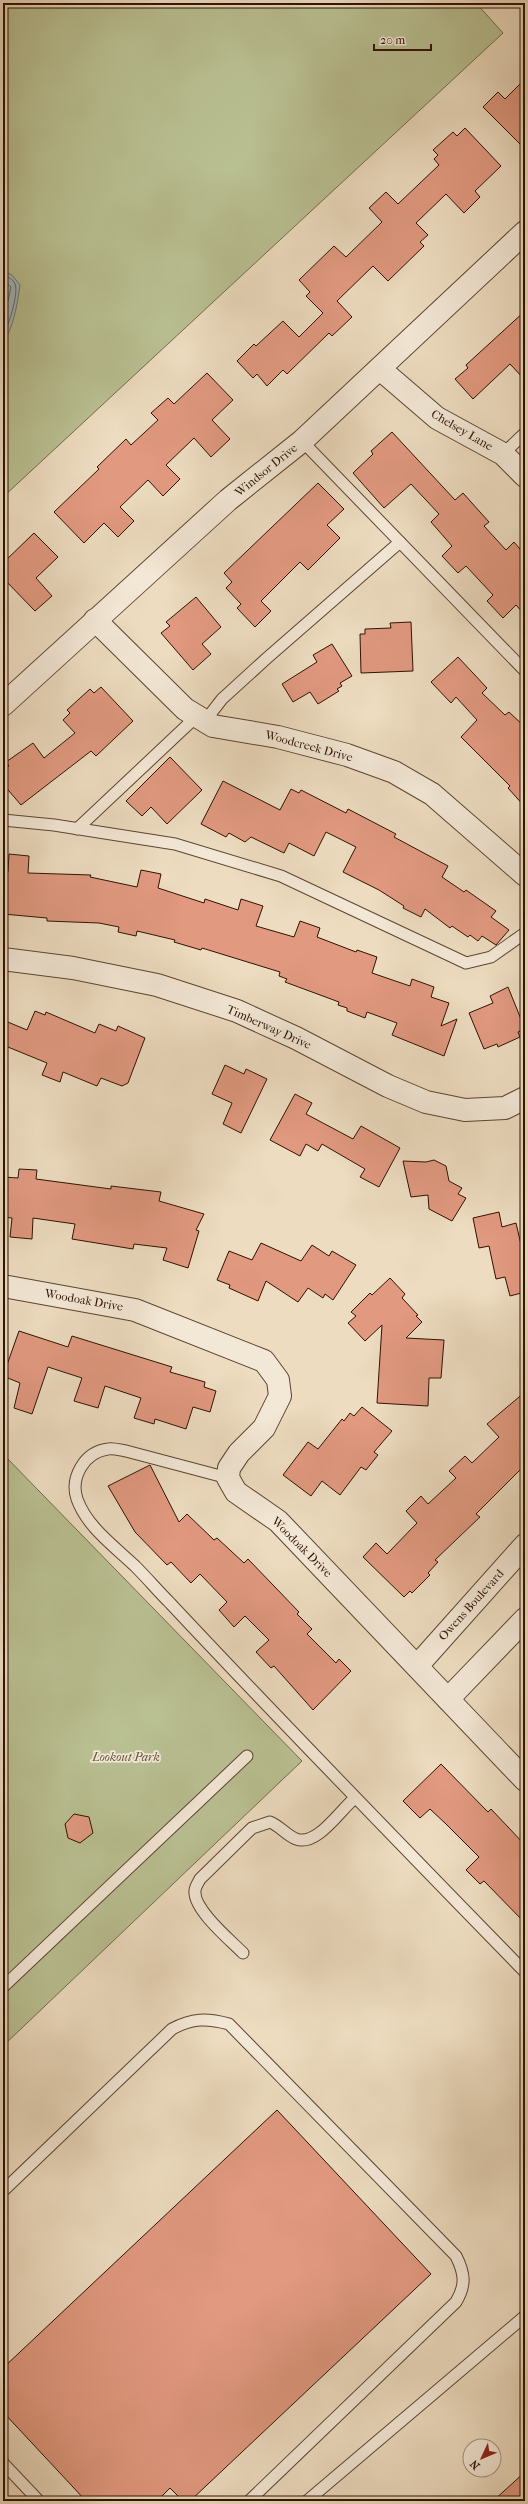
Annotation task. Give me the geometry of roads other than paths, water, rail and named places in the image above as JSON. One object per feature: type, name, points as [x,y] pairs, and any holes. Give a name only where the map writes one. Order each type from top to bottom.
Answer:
[{"type":"street","name":"Windsor Drive","points":[[3,705],[228,500],[302,441],[525,232]]},
{"type":"street","name":"Chelsey Lane","points":[[380,369],[437,418],[503,454],[525,476]]},
{"type":"street","name":"Woodcreek Drive","points":[[95,620],[185,709],[201,719],[213,726],[278,737],[394,772],[432,794],[525,875]]},
{"type":"street","name":"Timberway Drive","points":[[3,959],[73,968],[157,985],[237,1011],[296,1038],[388,1086],[426,1102],[465,1110],[505,1108],[525,1098]]},
{"type":"street","name":"Woodoak Drive","points":[[3,1286],[135,1310],[264,1361],[278,1380],[280,1396],[264,1428],[239,1453],[230,1468],[228,1478],[236,1492],[278,1521],[525,1780]]},
{"type":"street","name":"Owens Boulevard","points":[[417,1666],[525,1545]]},
{"type":"street","points":[[448,1699],[525,1619]]},
{"type":"lane","points":[[503,454],[525,433]]},
{"type":"lane","points":[[302,441],[525,671]]},
{"type":"lane","points":[[77,829],[267,658],[400,542]]},
{"type":"lane","points":[[3,820],[77,829],[175,844],[280,876],[466,963],[491,957],[525,933]]},
{"type":"lane","points":[[228,1478],[126,1451],[109,1449],[97,1452],[87,1460],[78,1471],[74,1483],[77,1500],[90,1523],[136,1567],[355,1798],[525,1972]]},
{"type":"lane","points":[[3,1987],[248,1756]]},
{"type":"lane","points":[[243,1953],[205,1914],[196,1899],[195,1890],[200,1879],[252,1828],[270,1822],[297,1839],[307,1841],[316,1837],[355,1798]]},
{"type":"lane","points":[[3,2191],[172,2029],[197,2018],[214,2020],[229,2024],[456,2256],[465,2279],[462,2292],[456,2302],[249,2501]]},
{"type":"lane","points":[[307,2501],[525,2316]]},
{"type":"lane","points":[[3,2463],[39,2501]]},
{"type":"water","points":[[3,271],[12,275],[20,285],[12,323],[3,344]]},
{"type":"park label","name":"Lookout Park","points":[[126,1757]]}]
